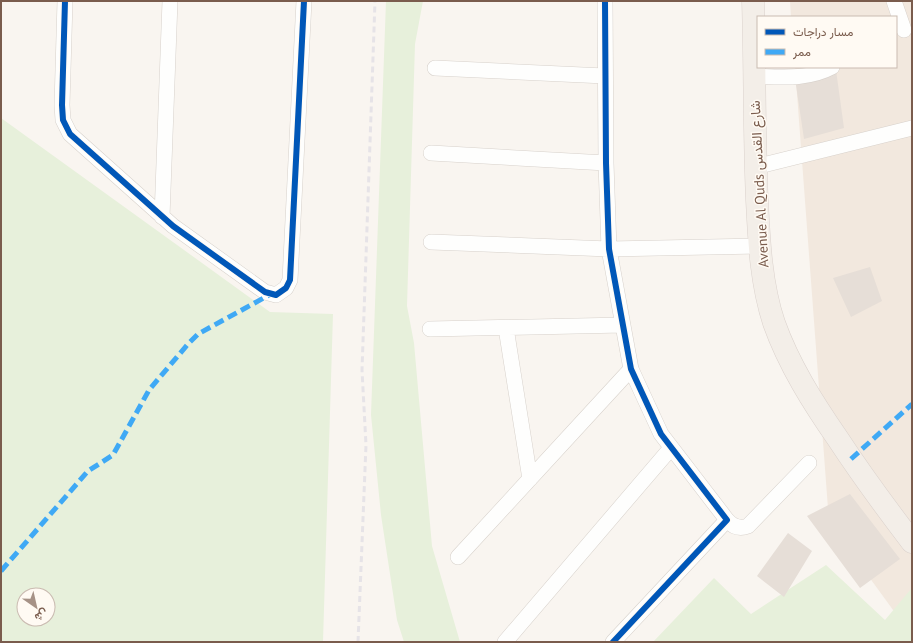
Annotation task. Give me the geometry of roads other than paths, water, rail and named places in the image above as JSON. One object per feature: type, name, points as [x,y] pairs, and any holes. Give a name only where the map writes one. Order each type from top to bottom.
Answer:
[{"type":"main road","name":"Avenue Al Quds شارع القدس","points":[[753,1],[755,167],[759,246],[764,279],[774,322],[792,363],[814,404],[851,459],[912,542]]},
{"type":"street","points":[[65,1],[62,105],[63,120],[70,134],[173,226],[265,292],[276,295],[286,288],[290,280],[304,1]]},
{"type":"street","points":[[162,217],[170,1]]},
{"type":"street","points":[[605,1],[606,163],[609,249],[631,369],[661,434],[727,520],[734,526],[748,526],[809,463]]},
{"type":"street","points":[[894,1],[904,30]]},
{"type":"street","points":[[435,68],[605,76]]},
{"type":"street","points":[[754,76],[807,76],[830,68]]},
{"type":"street","points":[[755,167],[912,128]]},
{"type":"street","points":[[431,153],[606,163]]},
{"type":"street","points":[[431,242],[609,249],[759,246]]},
{"type":"street","points":[[430,329],[623,325]]},
{"type":"street","points":[[506,328],[530,479]]},
{"type":"street","points":[[458,557],[631,369]]},
{"type":"street","points":[[505,642],[671,448]]},
{"type":"street","points":[[613,642],[727,520]]},
{"type":"railway","points":[[358,642],[366,445],[362,370],[375,1]]}]
